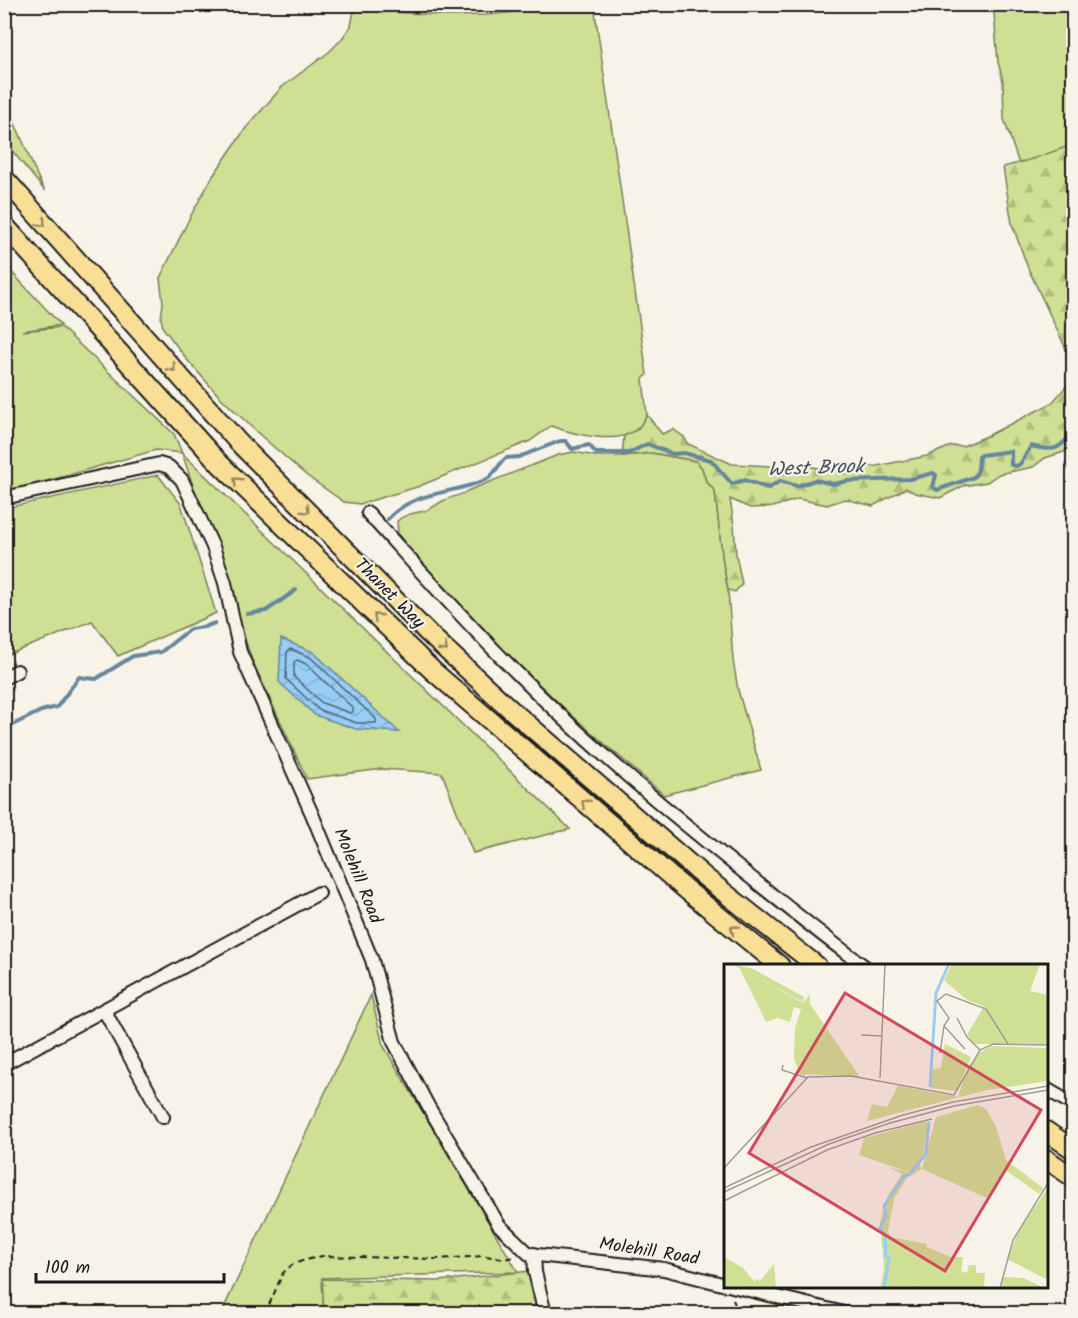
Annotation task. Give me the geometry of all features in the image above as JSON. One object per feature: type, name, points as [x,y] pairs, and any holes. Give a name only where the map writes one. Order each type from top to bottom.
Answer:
[{"type":"highway","name":"Thanet Way","points":[[4,178],[239,443],[429,634],[510,709],[698,870],[815,964]]},
{"type":"highway","name":"Thanet Way","points":[[4,225],[220,464],[433,671],[683,887],[778,964]]},
{"type":"highway","points":[[1048,1132],[1074,1150]]},
{"type":"highway","points":[[1048,1160],[1074,1178]]},
{"type":"street","name":"Molehill Road","points":[[4,498],[159,464],[169,467],[182,480],[213,547],[225,583],[240,652],[312,814],[372,960],[393,1042],[499,1226],[532,1254],[664,1269],[724,1284]]},
{"type":"street","points":[[368,513],[441,595],[517,674],[603,756],[832,943],[861,964]]},
{"type":"street","points":[[4,678],[17,671]]},
{"type":"street","points":[[4,1064],[319,893]]},
{"type":"street","points":[[104,1010],[163,1117]]},
{"type":"street","points":[[1048,1090],[1074,1105]]},
{"type":"street","points":[[532,1254],[545,1314]]},
{"type":"street","points":[[736,1288],[848,1314]]},
{"type":"path","points":[[265,1314],[283,1273],[292,1265],[322,1256],[437,1259],[485,1256],[504,1259],[532,1254]]},
{"type":"green space","points":[[355,5],[399,5],[398,12],[448,16],[486,15],[556,5],[594,5],[647,375],[643,379],[647,415],[640,426],[631,433],[609,438],[596,437],[551,426],[530,441],[417,487],[360,504],[344,502],[307,476],[219,396],[163,328],[160,278],[213,176],[246,128],[282,87],[329,52],[341,40],[351,26]]},
{"type":"green space","points":[[989,5],[1073,5],[1073,145],[1019,164],[1004,119],[1003,81],[998,62],[994,13]]},
{"type":"green space","points":[[4,107],[16,126],[45,191],[5,142]]},
{"type":"green space","points":[[1073,145],[1073,364],[1028,268],[1012,224],[1003,167]]},
{"type":"green space","points":[[4,264],[61,325],[22,331],[61,327],[174,434],[182,453],[156,450],[19,489],[5,488]]},
{"type":"green space","points":[[1073,378],[1073,443],[1064,452],[1045,458],[1033,467],[999,474],[987,482],[963,486],[940,498],[915,493],[906,488],[873,506],[845,499],[827,505],[798,499],[773,507],[750,508],[730,499],[736,555],[742,584],[735,592],[728,590],[715,491],[706,481],[702,468],[696,461],[652,453],[622,456],[624,436],[638,429],[647,415],[662,434],[673,429],[684,437],[688,444],[732,464],[791,467],[801,464],[818,468],[877,466],[927,456],[951,446],[963,446],[987,436],[1052,403]]},
{"type":"green space","points":[[574,452],[595,456],[652,453],[696,461],[702,468],[706,481],[715,491],[728,590],[733,660],[738,690],[761,770],[664,795],[576,719],[512,659],[405,544],[398,533],[397,521],[403,517],[427,510],[467,491],[558,455]]},
{"type":"green space","points":[[182,453],[570,829],[473,853],[442,773],[382,769],[307,779],[252,660]]},
{"type":"green space","points":[[158,475],[181,504],[216,613],[118,656],[92,621],[5,656],[5,508]]},
{"type":"green space","points":[[371,995],[383,1045],[518,1272],[322,1278],[324,1313],[221,1314]]},
{"type":"green space","points":[[530,1271],[539,1299],[528,1313],[324,1313],[322,1279],[439,1281]]},
{"type":"water","points":[[281,639],[313,652],[399,732],[356,729],[315,715],[279,682]]},
{"type":"waterway","name":"West Brook","points":[[388,519],[410,502],[487,479],[506,458],[519,457],[560,441],[566,441],[572,449],[589,445],[596,453],[629,453],[647,444],[673,454],[684,453],[711,460],[732,484],[744,480],[768,488],[780,481],[797,486],[815,480],[834,484],[847,481],[910,479],[933,473],[936,475],[933,487],[937,490],[974,477],[981,455],[1011,451],[1011,465],[1017,466],[1031,446],[1056,448],[1074,431]]},
{"type":"waterway","name":"West Brook","points":[[247,614],[266,611],[296,590]]},
{"type":"waterway","name":"West Brook","points":[[4,729],[41,711],[57,707],[79,677],[96,679],[133,656],[161,652],[190,629],[215,623]]}]
